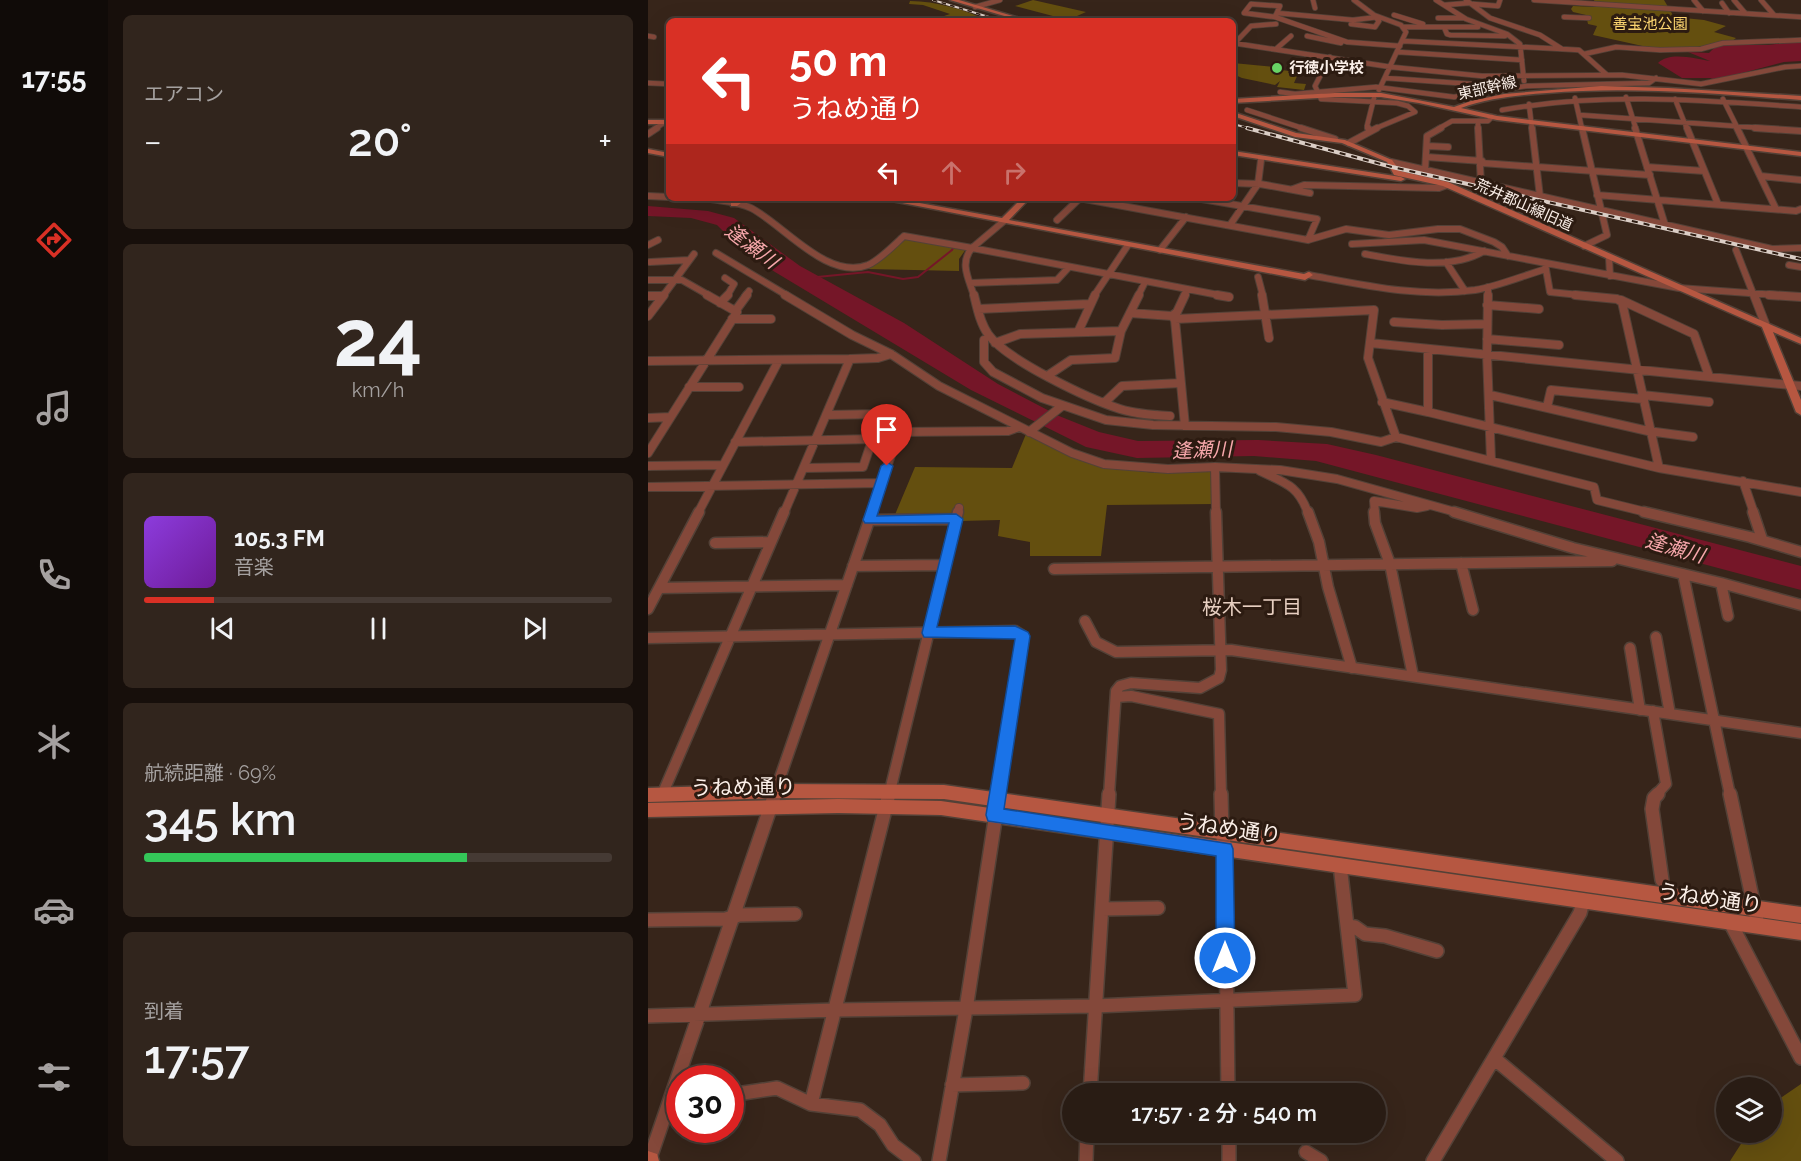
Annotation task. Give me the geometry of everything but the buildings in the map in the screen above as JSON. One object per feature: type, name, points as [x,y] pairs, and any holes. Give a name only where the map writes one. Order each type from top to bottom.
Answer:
[{"type":"street","points":[[956,1],[966,0]]},
{"type":"street","points":[[975,7],[1000,0]]},
{"type":"street","points":[[1312,0],[1315,8]]},
{"type":"street","points":[[1354,0],[1377,17],[1393,22],[1406,32],[1379,89]]},
{"type":"street","points":[[1436,0],[1464,18],[1510,36],[1520,46],[1526,86]]},
{"type":"street","points":[[1444,5],[1469,2],[1498,6],[1500,0]]},
{"type":"street","points":[[1534,0],[1801,17]]},
{"type":"street","points":[[1694,0],[1703,11]]},
{"type":"street","points":[[1734,0],[1744,13]]},
{"type":"street","points":[[1761,0],[1774,15]]},
{"type":"street","points":[[956,1],[1016,18]]},
{"type":"street","points":[[1469,2],[1494,20],[1556,42],[1562,49]]},
{"type":"street","points":[[1566,19],[1588,22],[1591,3]]},
{"type":"street","points":[[1722,3],[1729,13]]},
{"type":"street","points":[[1276,15],[1280,6],[1251,4],[1244,13],[1353,20],[1377,17]]},
{"type":"street","points":[[1276,15],[1347,42],[1400,47],[1422,54],[1522,60]]},
{"type":"street","points":[[1394,15],[1417,21],[1424,26]]},
{"type":"street","points":[[1308,28],[1316,16]]},
{"type":"street","points":[[1350,24],[1376,29],[1379,21],[1377,17]]},
{"type":"street","points":[[1438,18],[1464,18]]},
{"type":"street","points":[[1393,22],[1417,21]]},
{"type":"street","points":[[1236,39],[1250,25],[1276,24]]},
{"type":"street","points":[[1402,27],[1485,26]]},
{"type":"street","points":[[1444,27],[1450,35],[1510,36],[1534,33]]},
{"type":"street","points":[[648,36],[654,37]]},
{"type":"street","points":[[1276,49],[1290,36]]},
{"type":"street","points":[[1307,36],[1328,42],[1400,47],[1500,47],[1505,45],[1579,50],[1607,75]]},
{"type":"street","points":[[1406,36],[1433,37]]},
{"type":"street","points":[[1584,54],[1617,47],[1701,50],[1724,42],[1758,43],[1801,40]]},
{"type":"street","points":[[1305,53],[1316,41]]},
{"type":"street","points":[[1236,43],[1391,67],[1472,76],[1523,75],[1572,83],[1607,75],[1656,78],[1691,84],[1714,83],[1785,67],[1801,66]]},
{"type":"street","points":[[1421,70],[1422,54]]},
{"type":"street","points":[[1446,55],[1446,72]]},
{"type":"street","points":[[1330,57],[1315,84],[1317,94],[1328,101],[1374,100],[1408,106],[1414,113],[1370,131],[1349,143]]},
{"type":"street","points":[[1471,57],[1472,76]]},
{"type":"street","points":[[1496,58],[1498,76]]},
{"type":"street","points":[[1431,71],[1431,94]]},
{"type":"street","points":[[1385,78],[1509,88]]},
{"type":"street","points":[[1236,101],[1379,89],[1454,97],[1526,86],[1572,83],[1649,83],[1656,78]]},
{"type":"street","points":[[648,83],[666,84]]},
{"type":"street","name":"東部幹線","points":[[1454,109],[1472,102],[1572,83],[1801,99]]},
{"type":"street","points":[[1714,83],[1718,90]]},
{"type":"street","points":[[1478,85],[1479,94]]},
{"type":"street","points":[[1280,93],[1381,95],[1492,117],[1801,154]]},
{"type":"street","name":"東部幹線","points":[[1454,109],[1551,93],[1801,99]]},
{"type":"street","points":[[1502,110],[1575,98],[1660,95],[1675,99],[1801,107]]},
{"type":"street","points":[[1626,97],[1665,225]]},
{"type":"street","points":[[1575,98],[1590,171],[1607,235],[1584,246]]},
{"type":"street","points":[[1675,99],[1718,204]]},
{"type":"street","points":[[1370,131],[1367,126],[1374,100]]},
{"type":"street","points":[[1724,101],[1776,209]]},
{"type":"street","points":[[1529,104],[1540,197]]},
{"type":"street","points":[[1247,110],[1305,127],[1335,139]]},
{"type":"street","name":"荒井郡山線旧道","points":[[1236,115],[1291,134],[1335,139],[1349,143],[1391,162],[1393,170],[1397,173],[1447,185],[1801,341]]},
{"type":"street","points":[[1580,115],[1800,132]]},
{"type":"street","points":[[1425,171],[1427,136],[1449,122],[1488,121],[1492,117]]},
{"type":"street","points":[[1269,127],[1282,120]]},
{"type":"street","points":[[648,122],[666,121]]},
{"type":"street","points":[[648,134],[666,121]]},
{"type":"street","points":[[1478,121],[1482,162],[1481,184]]},
{"type":"street","points":[[1291,134],[1305,127]]},
{"type":"street","points":[[1428,146],[1448,147]]},
{"type":"street","points":[[648,151],[666,156]]},
{"type":"street","points":[[1236,153],[1420,182],[1438,182]]},
{"type":"street","points":[[648,156],[666,157]]},
{"type":"street","points":[[1427,157],[1650,175]]},
{"type":"street","points":[[1230,225],[1258,184],[1261,160]]},
{"type":"street","points":[[1391,162],[1772,249],[1801,248]]},
{"type":"street","points":[[1647,167],[1704,171]]},
{"type":"street","points":[[1761,176],[1801,180]]},
{"type":"street","points":[[1236,183],[1258,184],[1310,193]]},
{"type":"street","points":[[1293,189],[1299,185],[1308,184],[1439,188],[1447,185]]},
{"type":"street","points":[[1597,195],[1796,211],[1801,209]]},
{"type":"street","points":[[648,196],[666,197]]},
{"type":"street","points":[[720,201],[750,208],[797,241],[840,267],[869,265],[904,236],[1229,297]]},
{"type":"street","points":[[734,204],[738,201]]},
{"type":"street","points":[[899,201],[1006,218],[1128,245],[1162,248]]},
{"type":"street","points":[[922,201],[1305,277],[1309,275],[1407,291],[1465,291],[1488,287],[1546,266]]},
{"type":"street","points":[[1023,201],[972,249],[964,260],[988,334],[995,342],[1104,403],[1135,412],[1170,416]]},
{"type":"street","points":[[1057,220],[1076,201]]},
{"type":"street","points":[[1096,201],[1308,240],[1335,231],[1353,229],[1388,235],[1454,226],[1469,229],[1498,243],[1505,249],[1508,256]]},
{"type":"street","points":[[1212,201],[1317,219],[1308,240]]},
{"type":"street","points":[[1162,248],[1186,217]]},
{"type":"street","points":[[648,245],[658,240]]},
{"type":"street","points":[[1352,244],[1424,240],[1508,256],[1546,266],[1679,288],[1801,297]]},
{"type":"street","points":[[1078,332],[1089,304],[1128,245]]},
{"type":"street","points":[[1736,250],[1801,412]]},
{"type":"street","points":[[1365,254],[1411,261],[1446,262],[1479,255],[1484,251]]},
{"type":"street","points":[[716,253],[852,335],[891,354],[939,386],[1074,454],[1104,464],[1168,469],[1215,467],[1293,471],[1337,479],[1617,559],[1721,583],[1801,605]]},
{"type":"street","points":[[649,312],[694,254]]},
{"type":"street","points":[[1610,258],[1608,267],[1610,276]]},
{"type":"street","points":[[650,262],[689,260]]},
{"type":"street","points":[[1446,262],[1465,291]]},
{"type":"street","points":[[1789,265],[1801,267]]},
{"type":"street","points":[[1546,266],[1550,292],[1621,300],[1694,334],[1709,376]]},
{"type":"street","points":[[970,283],[1057,280],[1069,267]]},
{"type":"street","points":[[1258,277],[1267,314],[1269,338]]},
{"type":"street","points":[[720,303],[725,300],[734,284],[725,278]]},
{"type":"street","points":[[648,280],[682,280],[736,310]]},
{"type":"street","points":[[1050,374],[1071,360],[1115,358],[1121,331],[1145,282]]},
{"type":"street","points":[[1488,287],[1487,355],[1491,460]]},
{"type":"street","points":[[1185,426],[1173,317],[1187,290]]},
{"type":"street","points":[[648,453],[651,444],[749,291]]},
{"type":"street","points":[[648,296],[663,296]]},
{"type":"street","points":[[1621,300],[1638,371],[1648,431],[1659,468]]},
{"type":"street","points":[[978,309],[1089,304]]},
{"type":"street","points":[[1487,304],[1539,309]]},
{"type":"street","points":[[1130,313],[1173,317],[1374,310],[1368,358],[1396,437]]},
{"type":"street","points":[[732,319],[771,319]]},
{"type":"street","points":[[1394,322],[1442,325],[1487,324]]},
{"type":"street","points":[[995,342],[1020,334],[1121,331]]},
{"type":"street","points":[[1487,339],[1559,345]]},
{"type":"street","points":[[984,340],[986,366],[1042,398],[1119,423],[1291,428],[1330,432],[1382,442],[1396,437],[1594,487],[1597,500],[1762,539],[1801,552]]},
{"type":"street","points":[[1370,343],[1801,386]]},
{"type":"street","points":[[1428,349],[1428,412]]},
{"type":"street","points":[[648,361],[850,359],[878,358],[891,354]]},
{"type":"street","points":[[655,795],[731,635],[850,359]]},
{"type":"street","points":[[648,609],[778,360]]},
{"type":"street","points":[[1104,403],[1122,386],[1181,383]]},
{"type":"street","points":[[689,387],[739,387]]},
{"type":"street","points":[[1547,407],[1551,390],[1709,402]]},
{"type":"street","points":[[1490,395],[1648,431],[1694,437]]},
{"type":"street","points":[[1382,402],[1659,468],[1801,492]]},
{"type":"street","points":[[1030,431],[1062,406]]},
{"type":"street","points":[[804,468],[863,467],[881,414],[826,415]]},
{"type":"street","points":[[648,418],[670,417]]},
{"type":"street","points":[[685,1065],[699,1015],[832,633],[898,432],[1010,431],[1019,427]]},
{"type":"street","points":[[735,442],[873,439]]},
{"type":"street","points":[[648,466],[723,465]]},
{"type":"street","points":[[1091,1083],[1117,689],[1125,684],[1204,687],[1219,678],[1221,670],[1215,467]]},
{"type":"street","points":[[1257,469],[1299,492],[1315,528],[1352,668]]},
{"type":"street","points":[[1743,481],[1762,539]]},
{"type":"street","points":[[648,487],[881,483]]},
{"type":"street","points":[[1413,676],[1390,564],[1375,523],[1374,501],[1417,508],[1424,508],[1428,504]]},
{"type":"street","points":[[811,1104],[959,508]]},
{"type":"street","points":[[869,520],[956,519]]},
{"type":"street","points":[[715,543],[771,542]]},
{"type":"street","points":[[1054,570],[1612,562],[1617,559]]},
{"type":"street","points":[[1461,563],[1473,610]]},
{"type":"street","points":[[853,566],[945,565]]},
{"type":"street","points":[[1683,574],[1712,720],[1758,925]]},
{"type":"street","points":[[1721,583],[1728,616]]},
{"type":"street","points":[[660,588],[847,585]]},
{"type":"street","points":[[1085,621],[1096,642],[1116,652],[1231,650],[1801,732]]},
{"type":"street","points":[[648,638],[1015,631],[1023,636],[966,1009],[939,1161]]},
{"type":"street","points":[[1656,637],[1671,714]]},
{"type":"street","points":[[1630,648],[1640,710]]},
{"type":"street","points":[[1116,697],[1131,696],[1219,714],[1228,1083]]},
{"type":"street","points":[[1653,711],[1666,784],[1653,802],[1662,880]]},
{"type":"street","name":"うねめ通り","points":[[655,795],[776,791],[945,792],[996,807],[1108,832],[1801,932]]},
{"type":"street","name":"うねめ通り","points":[[648,810],[886,806],[996,807],[1108,816],[1801,915]]},
{"type":"street","points":[[648,1016],[835,1010],[1095,1006],[1354,995],[1340,865]]},
{"type":"street","points":[[1432,1161],[1495,1059],[1580,913],[1583,901]]},
{"type":"street","points":[[1102,909],[1158,908]]},
{"type":"street","points":[[648,920],[726,919],[795,914]]},
{"type":"street","points":[[1730,922],[1801,1058]]},
{"type":"street","points":[[1347,926],[1355,927],[1365,934],[1385,936],[1437,951]]},
{"type":"street","points":[[1495,1059],[1617,1161]]},
{"type":"street","points":[[952,1085],[1023,1083]]},
{"type":"street","points":[[744,1093],[777,1088],[811,1104],[860,1110],[880,1125],[893,1145],[914,1161]]},
{"type":"street","points":[[649,1160],[666,1123]]},
{"type":"street","points":[[1086,1161],[1087,1143]]},
{"type":"street","points":[[1228,1143],[1229,1161]]},
{"type":"street","points":[[1306,1152],[1321,1161]]},
{"type":"green space","points":[[1033,0],[1086,12],[1072,18],[1060,18],[1015,6]]},
{"type":"green space","name":"善宝池公園","points":[[1594,0],[1664,0],[1674,17],[1704,20],[1726,26],[1714,32],[1736,38],[1731,42],[1683,49],[1656,49],[1593,35],[1597,26],[1588,24],[1586,15],[1573,12],[1571,9],[1573,6],[1596,7]]},
{"type":"green space","points":[[910,1],[951,7],[982,18],[938,18],[950,14],[923,5],[909,4]]},
{"type":"green space","points":[[1236,63],[1276,67],[1275,69],[1298,74],[1294,83],[1306,84],[1304,90],[1277,87],[1280,81],[1275,85],[1236,75]]},
{"type":"green space","points":[[905,237],[966,249],[959,259],[959,271],[867,269]]},
{"type":"green space","points":[[1026,434],[1107,467],[1155,473],[1213,471],[1214,504],[1107,505],[1101,556],[1030,556],[1030,542],[998,536],[1000,520],[960,521],[894,517],[915,467],[1012,468]]},
{"type":"green space","points":[[1801,1084],[1801,1161],[1730,1161],[1742,1143],[1782,1143],[1782,1097]]},
{"type":"water","points":[[1801,41],[1801,61],[1784,62],[1716,80],[1682,78],[1658,63],[1669,57],[1710,61],[1688,52],[1709,53],[1717,45],[1768,45]]},
{"type":"water","name":"逢瀬川","points":[[648,206],[708,211],[734,218],[800,266],[904,323],[998,384],[1059,416],[1099,432],[1138,441],[1258,440],[1327,444],[1376,455],[1801,566],[1801,590],[1316,461],[1254,456],[1137,458],[1086,447],[971,390],[775,272],[743,251],[717,225],[691,218],[648,216]]},
{"type":"waterway","points":[[817,277],[868,272],[903,279],[918,277],[952,250],[955,244]]},
{"type":"railway","points":[[933,0],[992,18]]},
{"type":"railway","points":[[1236,125],[1252,129]]},
{"type":"railway","points":[[1247,128],[1392,167],[1801,259]]},
{"type":"place","name":"行徳小学校","points":[[1277,68]]},
{"type":"district","name":"桜木一丁目","points":[[1252,607]]},
{"type":"route","points":[[887,466],[869,520],[956,519],[929,633],[1015,631],[1023,636],[994,815],[1224,849],[1225,958]]}]
